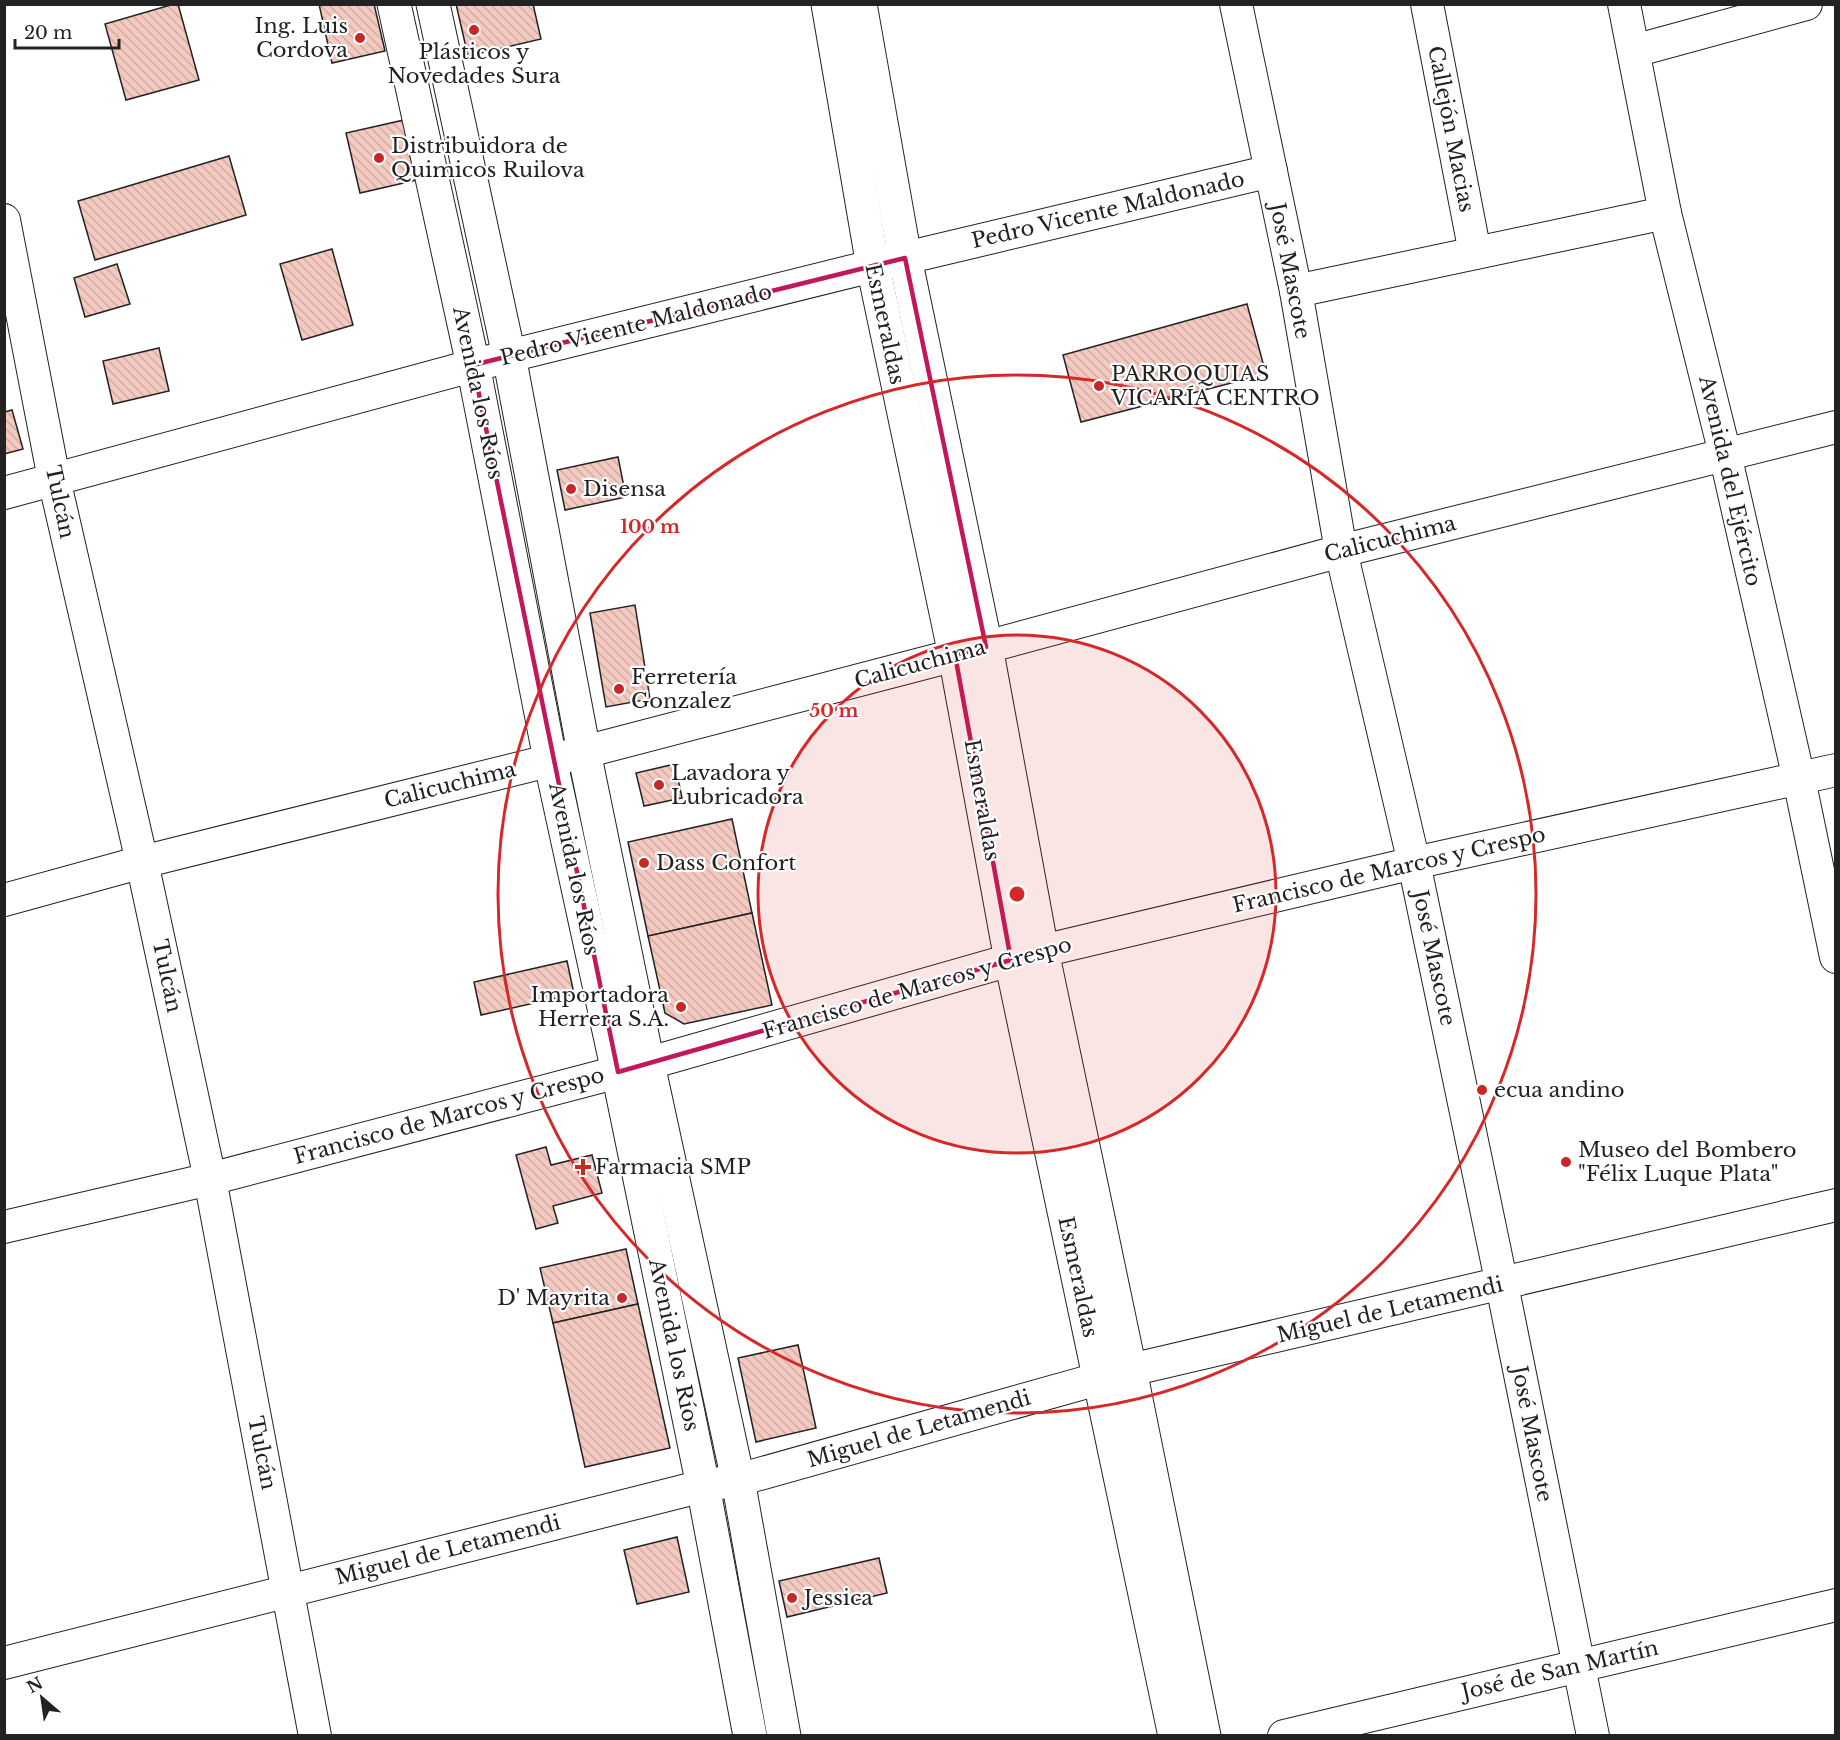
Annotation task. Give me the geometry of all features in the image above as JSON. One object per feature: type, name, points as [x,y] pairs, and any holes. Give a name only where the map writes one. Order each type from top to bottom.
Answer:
[{"type":"main road","name":"Avenida los Ríos","points":[[394,4],[473,365],[550,759],[633,1068],[738,1479],[784,1736]]},
{"type":"main road","name":"Avenida los Ríos","points":[[433,4],[509,356],[584,752],[633,1068],[703,1486],[750,1736]]},
{"type":"main road","name":"Esmeraldas","points":[[828,4],[873,266],[955,655],[1011,960],[1175,1736]]},
{"type":"main road","name":"Esmeraldas","points":[[860,4],[905,258],[986,647],[1042,951],[1204,1736]]},
{"type":"street","name":"José Mascote","points":[[1236,4],[1296,291],[1341,551],[1414,863],[1503,1285],[1593,1736]]},
{"type":"street","name":"Callejón Macias","points":[[1427,4],[1475,253]]},
{"type":"street","name":"Avenida del Ejército","points":[[1624,4],[1665,213],[1725,454],[1799,779],[1836,957]]},
{"type":"street","points":[[1634,51],[1806,4]]},
{"type":"street","name":"Pedro Vicente Maldonado","points":[[4,492],[473,365],[905,258],[1271,171]]},
{"type":"street","points":[[1296,291],[1665,213]]},
{"type":"street","name":"Tulcán","points":[[4,219],[54,479],[142,862],[210,1179],[315,1736]]},
{"type":"street","name":"Calicuchima","points":[[4,900],[142,862],[584,752],[1341,551],[1836,427]]},
{"type":"street","name":"Francisco de Marcos y Crespo","points":[[4,1227],[210,1179],[633,1068],[1042,951],[1414,863],[1836,770]]},
{"type":"street","name":"Miguel de Letamendi","points":[[4,1663],[738,1479],[1130,1370],[1503,1285],[1836,1205]]},
{"type":"street","name":"José de San Martín","points":[[1284,1736],[1836,1605]]},
{"type":"highlighted area","points":[[905,258],[986,647],[955,655],[1011,960],[618,1072],[473,365]]},
{"type":"building","points":[[178,4],[199,80],[126,100],[105,24]]},
{"type":"building","points":[[319,4],[374,4],[385,51],[332,63]]},
{"type":"building","points":[[456,4],[533,4],[541,39],[468,56]]},
{"type":"building","points":[[404,120],[417,180],[360,193],[346,133]]},
{"type":"building","points":[[229,156],[246,215],[95,260],[78,201]]},
{"type":"building","points":[[332,249],[353,325],[302,340],[280,264]]},
{"type":"building","points":[[117,264],[130,304],[85,317],[74,278]]},
{"type":"building","points":[[1247,304],[1266,374],[1081,422],[1063,355]]},
{"type":"building","points":[[159,348],[169,391],[113,404],[103,361]]},
{"type":"building","points":[[12,410],[23,449],[4,454],[4,412]]},
{"type":"building","points":[[618,457],[626,497],[565,510],[557,470]]},
{"type":"building","points":[[635,605],[650,699],[606,707],[590,613]]},
{"type":"building","name":"Lavadora y Lubricadora","points":[[675,764],[682,798],[644,806],[636,773]]},
{"type":"building","points":[[732,819],[752,913],[648,936],[628,842]]},
{"type":"building","points":[[752,913],[772,1005],[684,1024],[665,1013],[648,936]]},
{"type":"building","points":[[567,961],[574,994],[481,1015],[474,982]]},
{"type":"building","points":[[546,1147],[551,1165],[592,1155],[602,1193],[553,1206],[558,1223],[536,1229],[516,1155]]},
{"type":"building","points":[[626,1249],[638,1304],[553,1323],[540,1268]]},
{"type":"building","points":[[638,1304],[670,1448],[585,1467],[553,1323]]},
{"type":"building","points":[[798,1345],[816,1428],[756,1442],[738,1358]]},
{"type":"building","points":[[677,1537],[689,1592],[637,1604],[624,1550]]},
{"type":"building","points":[[879,1558],[887,1593],[787,1617],[779,1581]]},
{"type":"place","name":"Plásticos y Novedades Sura","points":[[474,30]]},
{"type":"place","name":"Ing. Luis Cordova","points":[[360,38]]},
{"type":"place","name":"Distribuidora de Quimicos Ruilova","points":[[379,158]]},
{"type":"place","name":"PARROQUIAS VICARÍA CENTRO","points":[[1099,386]]},
{"type":"place","name":"Disensa","points":[[571,489]]},
{"type":"place","name":"Ferretería Gonzalez","points":[[619,689]]},
{"type":"place","name":"Lavadora y Lubricadora","points":[[659,785]]},
{"type":"place","name":"Dass Confort","points":[[644,863]]},
{"type":"place","name":"Importadora Herrera S.A.","points":[[681,1007]]},
{"type":"place","name":"ecua andino","points":[[1482,1090]]},
{"type":"place","name":"Museo del Bombero \"Félix Luque Plata\"","points":[[1566,1162]]},
{"type":"place","name":"Farmacia SMP","points":[[583,1167]]},
{"type":"place","name":"D' Mayrita","points":[[622,1298]]},
{"type":"place","name":"Jessica","points":[[792,1598]]}]
